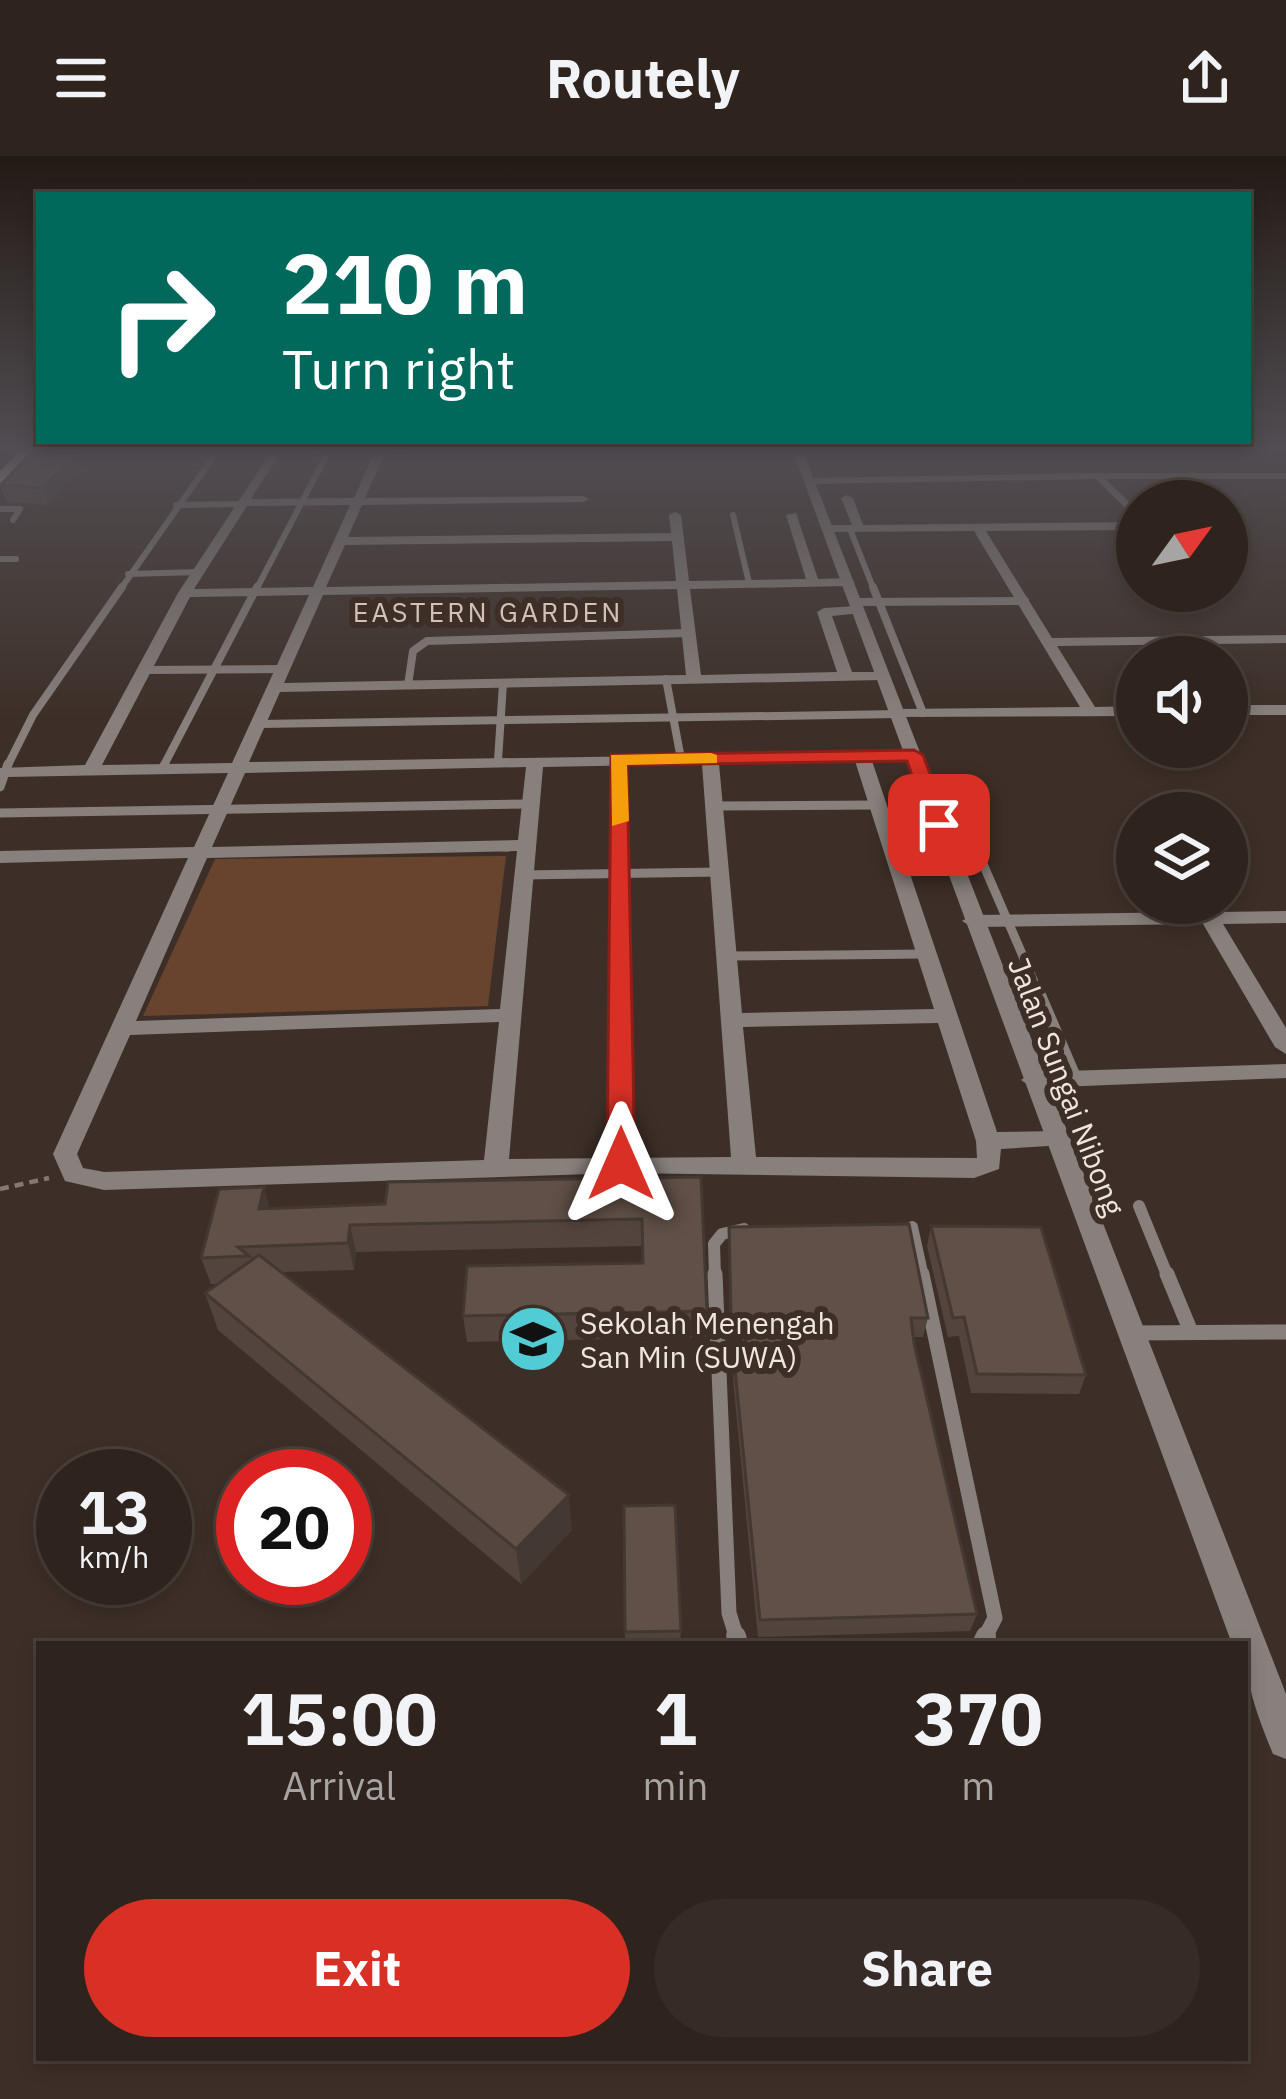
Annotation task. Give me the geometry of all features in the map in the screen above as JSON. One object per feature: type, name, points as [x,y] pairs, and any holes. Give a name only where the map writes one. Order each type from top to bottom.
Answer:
[{"type":"street","points":[[91,770],[185,593],[220,540]]},
{"type":"street","points":[[452,540],[341,541],[65,1154],[74,1175],[104,1180],[621,1164],[974,1169],[990,1163],[988,1141],[862,756]]},
{"type":"street","points":[[677,540],[694,678]]},
{"type":"street","points":[[799,540],[813,582]]},
{"type":"street","name":"Jalan Sungai Nibong","points":[[848,540],[882,676],[911,713],[914,755],[972,921],[1248,1641]]},
{"type":"street","points":[[986,540],[1090,711]]},
{"type":"street","points":[[185,593],[813,582],[860,599]]},
{"type":"street","points":[[846,676],[824,612],[860,599]]},
{"type":"street","points":[[1052,642],[1286,640]]},
{"type":"street","points":[[276,688],[882,676]]},
{"type":"street","points":[[1248,710],[1285,710]]},
{"type":"street","points":[[911,713],[1116,711]]},
{"type":"street","points":[[3,779],[91,770],[914,755]]},
{"type":"street","points":[[710,759],[744,1166]]},
{"type":"street","points":[[496,1168],[535,760]]},
{"type":"street","points":[[0,857],[526,845]]},
{"type":"street","points":[[1248,914],[1286,917]]},
{"type":"street","points":[[972,921],[1116,915]]},
{"type":"street","points":[[1214,924],[1286,1047]]},
{"type":"street","points":[[122,1028],[507,1016]]},
{"type":"street","points":[[734,1020],[945,1016]]},
{"type":"street","points":[[1033,1080],[1286,1071]]},
{"type":"street","points":[[988,1141],[1055,1139]]},
{"type":"street","name":"Jalan Sungai Nibong","points":[[1248,1642],[1286,1741]]},
{"type":"lane","points":[[3,779],[33,715],[152,540]]},
{"type":"lane","points":[[162,769],[279,540]]},
{"type":"lane","points":[[739,540],[749,583]]},
{"type":"lane","points":[[260,724],[911,713],[860,599],[848,540]]},
{"type":"lane","points":[[0,559],[16,559]]},
{"type":"lane","points":[[128,574],[199,572]]},
{"type":"lane","points":[[860,599],[1025,601]]},
{"type":"lane","points":[[408,685],[413,651],[427,641],[687,633]]},
{"type":"lane","points":[[144,670],[284,669]]},
{"type":"lane","points":[[665,679],[681,759]]},
{"type":"lane","points":[[498,761],[503,682]]},
{"type":"lane","points":[[617,759],[621,1164]]},
{"type":"lane","points":[[0,812],[530,804]]},
{"type":"lane","points":[[714,806],[878,805]]},
{"type":"lane","points":[[939,825],[966,829],[971,836],[1076,1079]]},
{"type":"lane","points":[[522,875],[719,872]]},
{"type":"lane","points":[[727,956],[925,953]]},
{"type":"lane","points":[[1139,1206],[1191,1332]]},
{"type":"lane","points":[[912,1227],[995,1618],[984,1641]]},
{"type":"lane","points":[[737,1641],[729,1613],[714,1244],[722,1234],[738,1229],[771,1230]]},
{"type":"lane","points":[[1129,1333],[1286,1332]]},
{"type":"path","points":[[0,1190],[72,1170]]},
{"type":"shaded area","points":[[506,856],[488,1006],[143,1016],[215,859]]},
{"type":"building","points":[[701,1177],[707,1311],[463,1316],[467,1266],[643,1263],[642,1219],[350,1225],[348,1243],[238,1247],[249,1256],[201,1258],[219,1189],[264,1187],[259,1209],[385,1204],[388,1182]]},
{"type":"building","points":[[909,1224],[928,1318],[911,1318],[914,1343],[977,1614],[760,1620],[734,1360],[748,1360],[743,1318],[731,1318],[729,1227]]},
{"type":"building","points":[[931,1226],[1041,1227],[1086,1375],[977,1374],[964,1317],[953,1318]]},
{"type":"building","points":[[259,1255],[569,1495],[516,1549],[205,1293]]},
{"type":"building","points":[[675,1505],[681,1631],[625,1632],[624,1506]]},
{"type":"slow traffic","points":[[619,821],[617,759],[711,759]]},
{"type":"place","name":"Sekolah Menengah San Min (SUWA)","points":[[533,1339]]},
{"type":"district","name":"EASTERN GARDEN","points":[[488,611]]},
{"type":"route","points":[[621,1164],[617,759],[914,755],[939,825]]}]
